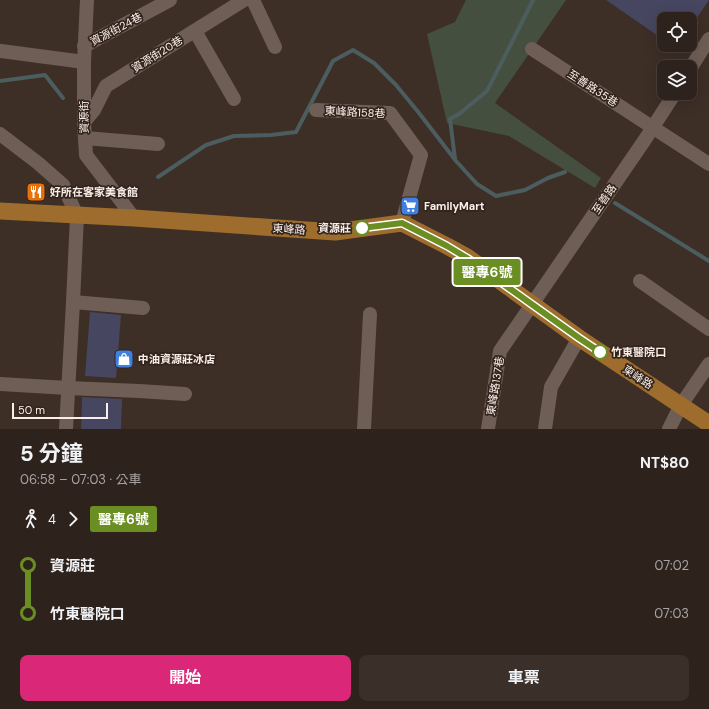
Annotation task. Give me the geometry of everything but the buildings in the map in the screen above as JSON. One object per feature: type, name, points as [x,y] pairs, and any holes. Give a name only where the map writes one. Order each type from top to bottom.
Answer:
[{"type":"main road","name":"東峰路","points":[[0,211],[134,218],[335,232],[402,223],[467,258],[579,338],[709,424]]},
{"type":"street","name":"資源街","points":[[87,0],[84,46],[84,122],[86,155],[134,218]]},
{"type":"street","name":"資源街24巷","points":[[84,46],[170,0]]},
{"type":"street","name":"資源街20巷","points":[[84,122],[94,110],[106,86],[244,0]]},
{"type":"street","points":[[253,0],[275,47]]},
{"type":"street","points":[[195,30],[234,99]]},
{"type":"street","points":[[695,60],[709,38]]},
{"type":"street","name":"至善路35巷","points":[[532,49],[709,164]]},
{"type":"street","points":[[1,51],[84,62]]},
{"type":"street","name":"至善路","points":[[532,304],[653,127],[670,100]]},
{"type":"street","name":"東峰路158巷","points":[[316,110],[390,113],[421,155],[402,223]]},
{"type":"street","points":[[0,134],[38,163],[63,185],[77,216],[66,429]]},
{"type":"street","points":[[85,138],[158,144]]},
{"type":"street","points":[[640,281],[709,329]]},
{"type":"street","points":[[73,302],[143,308]]},
{"type":"street","name":"東峰路137巷","points":[[488,429],[500,351],[532,304]]},
{"type":"street","points":[[364,429],[370,314]]},
{"type":"street","points":[[545,429],[551,387],[579,338]]},
{"type":"street","points":[[669,429],[681,405],[709,364]]},
{"type":"street","points":[[0,384],[185,394]]},
{"type":"green space","points":[[466,0],[566,0],[495,103],[601,178],[595,188],[509,136],[447,123],[427,34],[455,22]]},
{"type":"waterway","points":[[455,159],[450,119],[459,114],[487,91],[533,0]]},
{"type":"waterway","points":[[158,177],[206,145],[234,136],[271,135],[296,132],[333,61],[353,50],[374,63],[396,85],[456,161],[477,184],[496,196],[525,190],[548,178],[565,172]]},
{"type":"waterway","points":[[0,81],[45,75],[63,98]]},
{"type":"waterway","points":[[615,203],[709,261]]},
{"type":"bus line","name":"醫專6號","points":[[362,228],[402,223],[447,246],[467,258],[600,352]]},
{"type":"place","name":"好所在客家美食館","points":[[36,192]]},
{"type":"place","name":"FamilyMart","points":[[410,206]]},
{"type":"place","name":"資源莊","points":[[362,228]]},
{"type":"place","name":"竹東醫院口","points":[[600,352]]},
{"type":"place","name":"中油資源莊冰店","points":[[124,359]]}]
